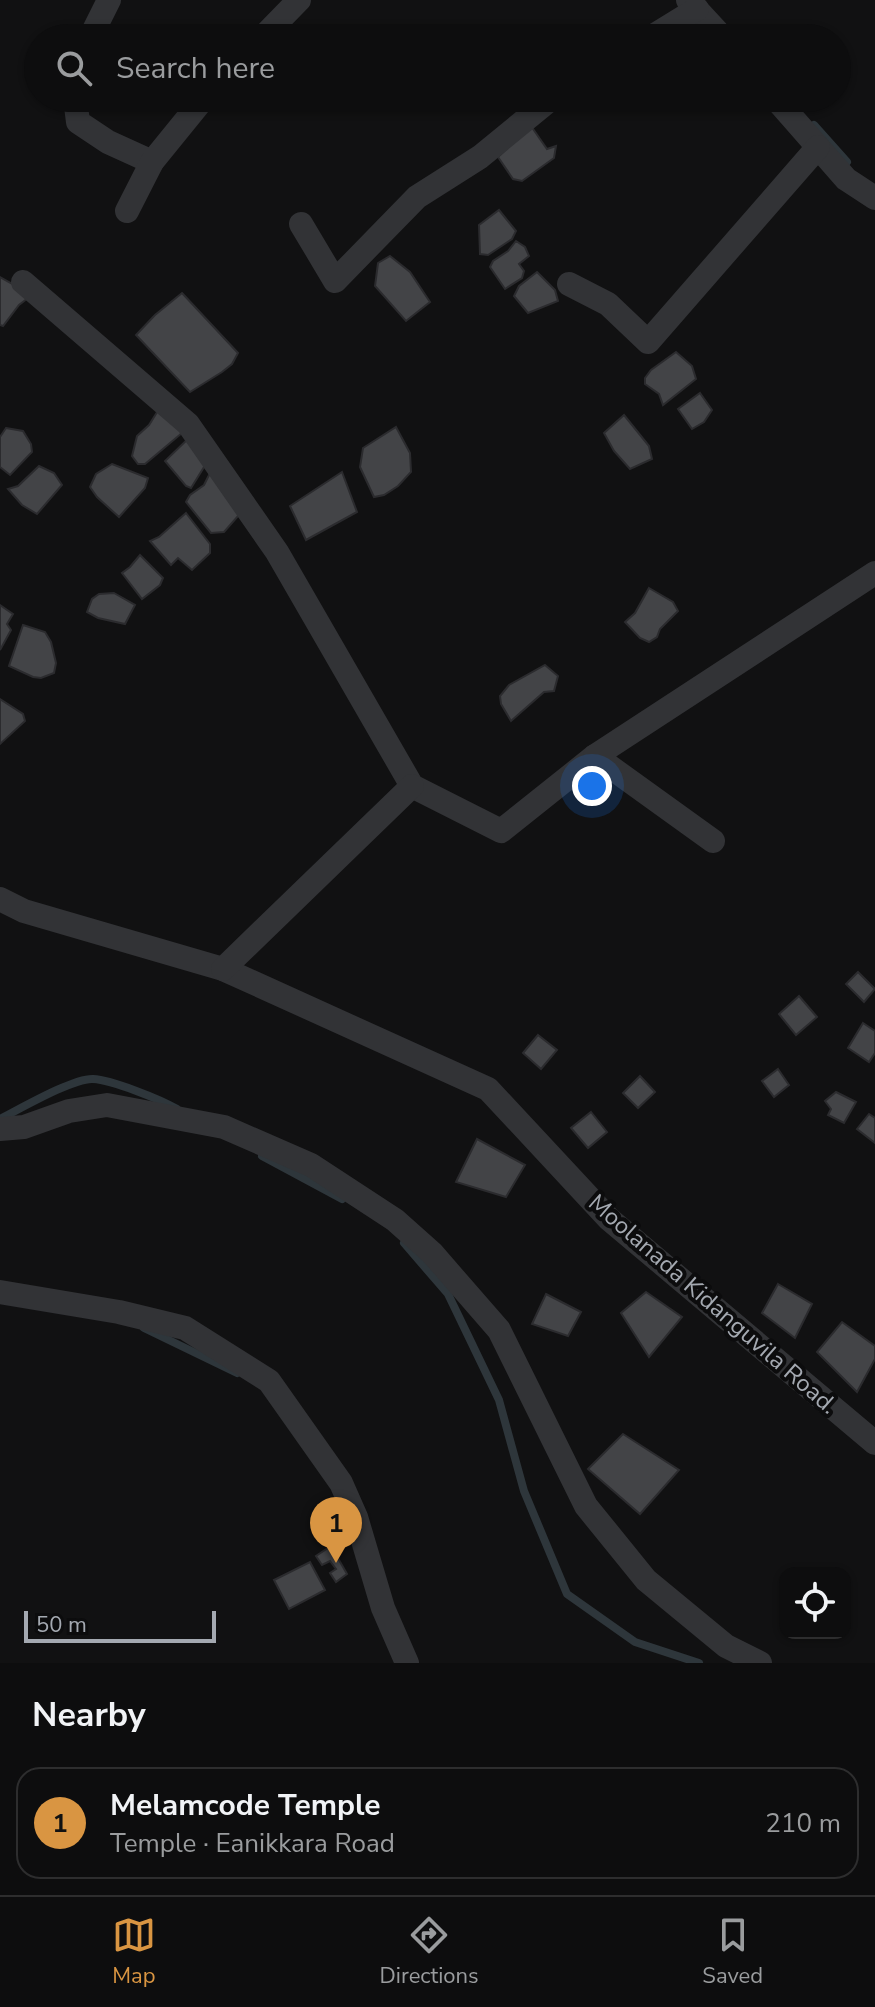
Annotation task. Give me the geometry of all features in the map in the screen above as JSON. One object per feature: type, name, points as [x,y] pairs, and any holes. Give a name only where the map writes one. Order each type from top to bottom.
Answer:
[{"type":"street","points":[[97,24],[109,0]]},
{"type":"street","points":[[276,24],[299,0]]},
{"type":"street","points":[[668,24],[693,4],[711,24]]},
{"type":"street","points":[[77,112],[78,122],[108,142],[152,162]]},
{"type":"street","points":[[127,211],[152,162],[193,112]]},
{"type":"street","points":[[301,224],[335,281],[417,197],[480,157],[535,112]]},
{"type":"street","points":[[787,112],[846,179],[875,198]]},
{"type":"street","points":[[569,284],[608,304],[648,342],[818,147]]},
{"type":"street","points":[[23,282],[188,424],[277,552],[412,786],[501,831],[595,756],[875,573]]},
{"type":"street","points":[[595,756],[713,841]]},
{"type":"street","points":[[223,969],[412,786]]},
{"type":"street","name":"Moolanada Kidanguvila Road.","points":[[0,899],[24,911],[223,969],[488,1089],[609,1219],[875,1443]]},
{"type":"street","points":[[0,1129],[24,1127],[69,1111],[107,1105],[224,1127],[311,1165],[395,1220],[432,1253],[499,1330],[586,1506],[646,1580],[726,1646],[760,1663]]},
{"type":"street","points":[[0,1292],[119,1312],[185,1328],[269,1381],[341,1483],[356,1517],[383,1608],[407,1663]]},
{"type":"building","points":[[531,126],[547,149],[556,146],[554,158],[522,181],[513,179],[498,157]]},
{"type":"building","points":[[499,210],[516,231],[512,239],[488,255],[480,254],[479,225]]},
{"type":"building","points":[[516,241],[525,247],[529,256],[519,264],[524,271],[522,278],[505,289],[490,267]]},
{"type":"building","points":[[390,256],[410,272],[430,302],[406,321],[375,286],[378,263]]},
{"type":"building","points":[[537,272],[555,290],[558,301],[528,313],[514,296],[519,286]]},
{"type":"building","points":[[0,277],[32,295],[19,305],[3,326],[0,325]]},
{"type":"building","points":[[182,293],[238,353],[232,364],[190,392],[136,335]]},
{"type":"building","points":[[676,352],[692,366],[696,379],[663,405],[659,394],[645,384],[645,378]]},
{"type":"building","points":[[700,393],[712,410],[704,422],[692,429],[678,409]]},
{"type":"building","points":[[159,409],[182,433],[145,464],[138,464],[132,456],[137,436]]},
{"type":"building","points":[[624,415],[649,446],[652,459],[630,469],[614,451],[604,433]]},
{"type":"building","points":[[396,427],[410,453],[411,472],[398,486],[374,497],[360,467],[363,448]]},
{"type":"building","points":[[6,428],[23,431],[32,452],[10,475],[0,467],[0,437]]},
{"type":"building","points":[[191,436],[209,459],[191,488],[165,461]]},
{"type":"building","points":[[112,464],[148,478],[145,488],[119,517],[90,487],[96,474]]},
{"type":"building","points":[[39,466],[54,473],[62,485],[37,514],[22,505],[8,489],[18,486]]},
{"type":"building","points":[[342,472],[357,512],[306,540],[290,506]]},
{"type":"building","points":[[210,473],[239,515],[224,532],[211,533],[186,502],[204,485]]},
{"type":"building","points":[[186,513],[210,544],[210,553],[192,570],[178,558],[171,565],[150,541]]},
{"type":"building","points":[[140,555],[163,578],[160,585],[142,599],[122,573]]},
{"type":"building","points":[[649,588],[673,602],[678,611],[660,629],[657,637],[649,642],[640,638],[625,622],[635,613]]},
{"type":"building","points":[[114,593],[135,605],[125,624],[98,618],[87,612],[92,599],[99,594]]},
{"type":"building","points":[[0,605],[13,614],[7,624],[11,630],[0,650]]},
{"type":"building","points":[[23,625],[45,632],[56,663],[54,673],[41,678],[33,677],[9,666]]},
{"type":"building","points":[[545,665],[558,676],[554,691],[544,692],[511,721],[500,696],[509,685]]},
{"type":"building","points":[[0,699],[23,714],[25,721],[0,744]]},
{"type":"building","points":[[858,972],[875,989],[864,1002],[846,984]]},
{"type":"building","points":[[799,996],[817,1017],[796,1035],[779,1014]]},
{"type":"building","points":[[863,1023],[875,1031],[875,1053],[869,1062],[848,1048]]},
{"type":"building","points":[[538,1035],[557,1050],[541,1069],[523,1053]]},
{"type":"building","points":[[778,1069],[789,1085],[774,1097],[762,1081]]},
{"type":"building","points":[[640,1076],[655,1092],[638,1108],[623,1093]]},
{"type":"building","points":[[836,1092],[856,1102],[844,1123],[828,1115],[831,1109],[825,1101]]},
{"type":"building","points":[[591,1112],[607,1132],[588,1148],[571,1128]]},
{"type":"building","points":[[869,1114],[875,1118],[875,1143],[857,1129]]},
{"type":"building","points":[[477,1139],[525,1165],[506,1197],[456,1182]]},
{"type":"building","points":[[778,1284],[812,1304],[795,1338],[762,1313]]},
{"type":"building","points":[[646,1292],[682,1317],[649,1357],[621,1313]]},
{"type":"building","points":[[546,1294],[581,1312],[568,1336],[532,1324]]},
{"type":"building","points":[[842,1322],[875,1346],[875,1359],[857,1392],[817,1352]]},
{"type":"building","points":[[623,1434],[679,1470],[640,1514],[588,1469]]},
{"type":"building","points":[[331,1546],[347,1574],[336,1582],[330,1573],[336,1569],[330,1561],[322,1565],[316,1556]]},
{"type":"building","points":[[310,1562],[325,1590],[289,1609],[274,1580]]},
{"type":"waterway","points":[[814,125],[847,162]]},
{"type":"waterway","points":[[0,1119],[60,1089],[93,1079],[136,1091],[177,1109]]},
{"type":"waterway","points":[[262,1156],[342,1199]]},
{"type":"waterway","points":[[404,1243],[448,1294],[499,1400],[524,1491],[567,1594],[635,1642],[699,1663]]},
{"type":"waterway","points":[[144,1328],[237,1373]]},
{"type":"place","name":"Melamcode Temple","points":[[336,1563]]}]
